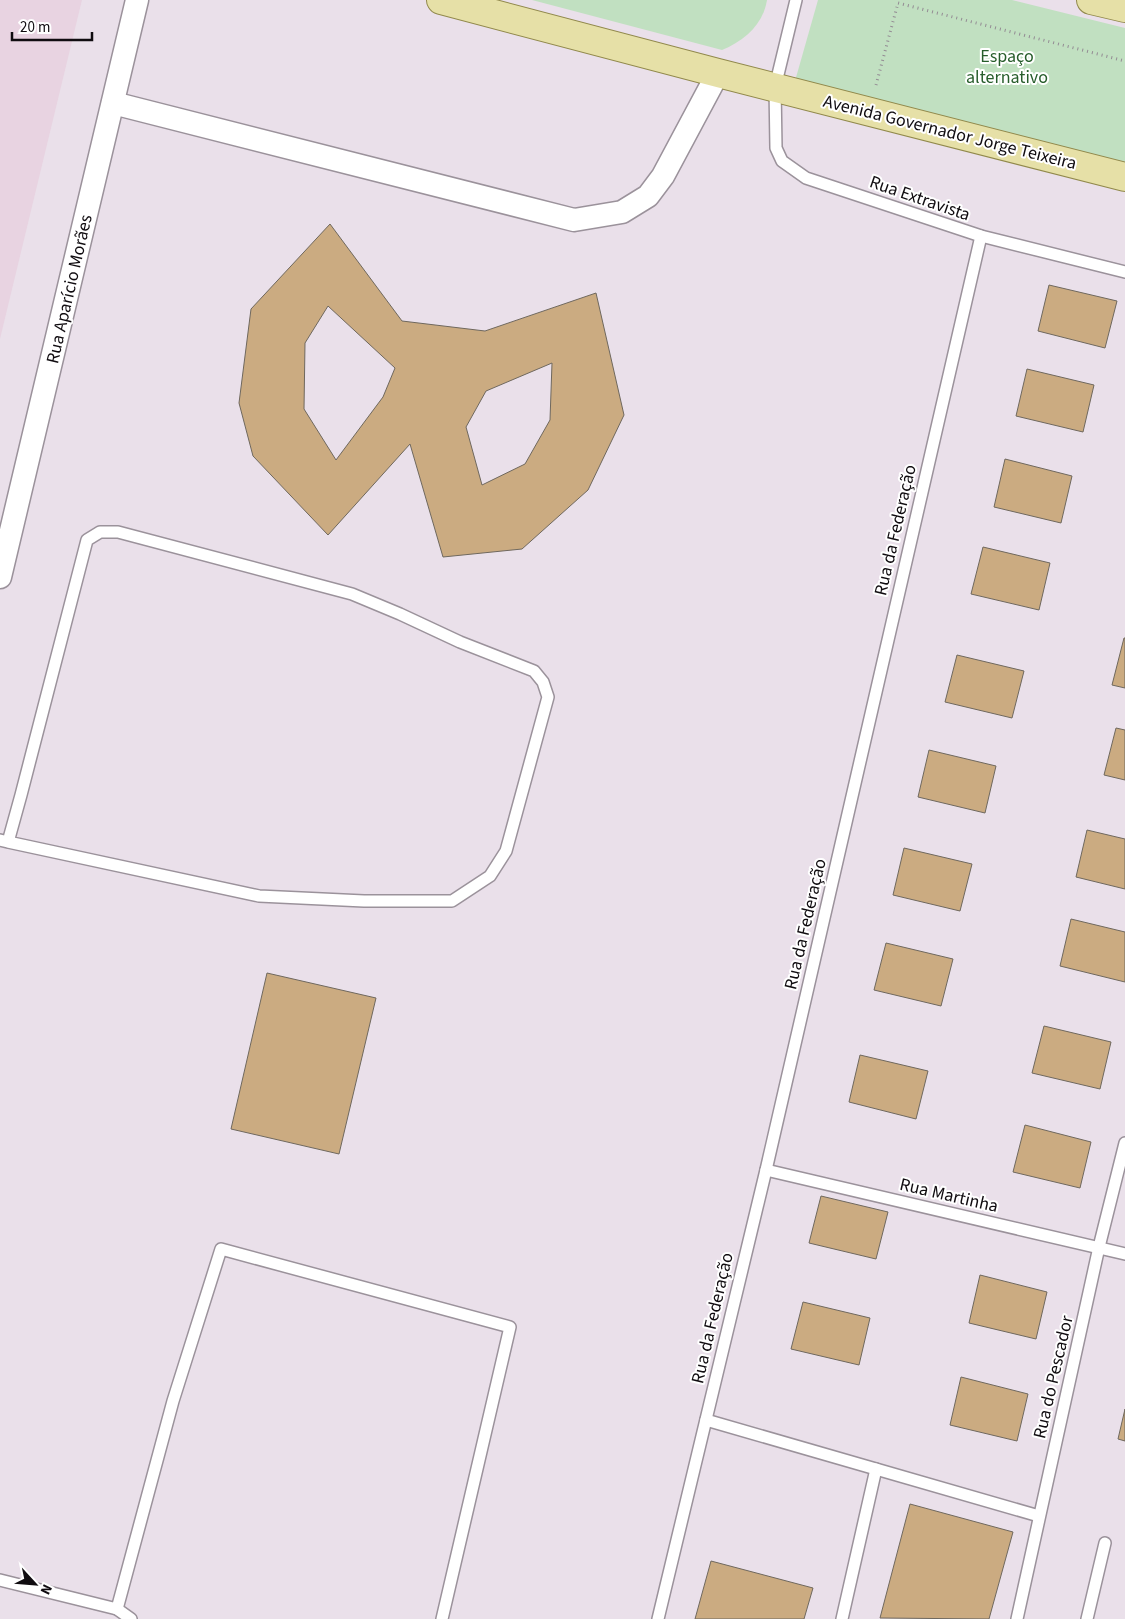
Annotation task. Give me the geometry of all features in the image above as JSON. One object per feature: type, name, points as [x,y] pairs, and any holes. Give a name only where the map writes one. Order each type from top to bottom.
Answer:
[{"type":"main road","name":"Avenida Governador Jorge Teixeira","points":[[441,0],[1125,177]]},
{"type":"street","name":"Rua Aparício Morães","points":[[0,577],[137,0]]},
{"type":"street","points":[[113,102],[574,220],[622,212],[648,196],[663,176],[718,73]]},
{"type":"lane","points":[[775,87],[796,0]]},
{"type":"lane","name":"Rua Extravista","points":[[775,87],[776,148],[782,161],[806,178],[981,236],[1125,272]]},
{"type":"lane","name":"Rua da Federação","points":[[658,1619],[766,1170],[981,236]]},
{"type":"lane","points":[[100,532],[118,532],[352,594],[460,642],[534,671],[543,682],[548,697],[506,851],[490,876],[452,901],[364,901],[259,896],[4,841],[87,540],[100,532]]},
{"type":"lane","name":"Rua do Pescador","points":[[1016,1619],[1099,1247],[1125,1143]]},
{"type":"lane","name":"Rua Martinha","points":[[766,1170],[1125,1254]]},
{"type":"lane","points":[[117,1609],[173,1401],[221,1249],[510,1327],[442,1619]]},
{"type":"lane","points":[[706,1420],[1039,1516]]},
{"type":"lane","points":[[842,1619],[876,1469]]},
{"type":"lane","points":[[1087,1619],[1105,1543]]},
{"type":"lane","points":[[0,1580],[117,1609],[131,1619]]},
{"type":"path","points":[[874,90],[898,3],[1125,61]]},
{"type":"shaded area","points":[[0,0],[82,0],[0,339]]},
{"type":"green space","points":[[532,0],[767,0],[761,17],[751,31],[738,42],[722,50]]},
{"type":"green space","name":"Espaço alternativo","points":[[818,0],[1012,0],[1125,28],[1125,162],[795,81]]},
{"type":"building","points":[[330,224],[402,321],[485,331],[596,293],[624,415],[588,490],[522,549],[443,557],[410,444],[328,535],[253,456],[239,403],[251,309]],"holes":[[[328,306],[395,368],[383,397],[336,460],[304,409],[305,343]],[[552,363],[550,420],[525,464],[482,485],[466,427],[486,391]]]},
{"type":"building","points":[[1049,285],[1117,301],[1105,348],[1038,331]]},
{"type":"building","points":[[1027,369],[1094,385],[1083,432],[1016,416]]},
{"type":"building","points":[[1005,459],[1072,476],[1061,523],[994,507]]},
{"type":"building","points":[[983,547],[1050,563],[1039,610],[971,594]]},
{"type":"building","points":[[1125,638],[1125,688],[1112,685]]},
{"type":"building","points":[[957,655],[1024,671],[1012,718],[945,702]]},
{"type":"building","points":[[1116,728],[1125,730],[1125,780],[1104,775]]},
{"type":"building","points":[[929,750],[996,766],[985,813],[918,797]]},
{"type":"building","points":[[1087,830],[1125,839],[1125,889],[1076,877]]},
{"type":"building","points":[[904,848],[972,864],[960,911],[893,895]]},
{"type":"building","points":[[1071,919],[1125,932],[1125,982],[1060,966]]},
{"type":"building","points":[[886,943],[953,959],[941,1006],[874,990]]},
{"type":"building","points":[[267,973],[376,998],[339,1154],[231,1129]]},
{"type":"building","points":[[1044,1026],[1111,1042],[1100,1089],[1032,1073]]},
{"type":"building","points":[[860,1055],[928,1071],[916,1119],[849,1102]]},
{"type":"building","points":[[1025,1125],[1091,1142],[1080,1188],[1013,1172]]},
{"type":"building","points":[[821,1196],[888,1212],[876,1259],[809,1243]]},
{"type":"building","points":[[980,1275],[1047,1292],[1036,1339],[969,1323]]},
{"type":"building","points":[[803,1302],[870,1318],[859,1365],[791,1349]]},
{"type":"building","points":[[961,1377],[1028,1394],[1017,1441],[950,1425]]},
{"type":"building","points":[[1125,1409],[1125,1441],[1118,1439]]},
{"type":"building","points":[[910,1504],[1013,1532],[989,1619],[880,1618]]},
{"type":"building","points":[[711,1561],[813,1588],[804,1619],[695,1619]]}]
